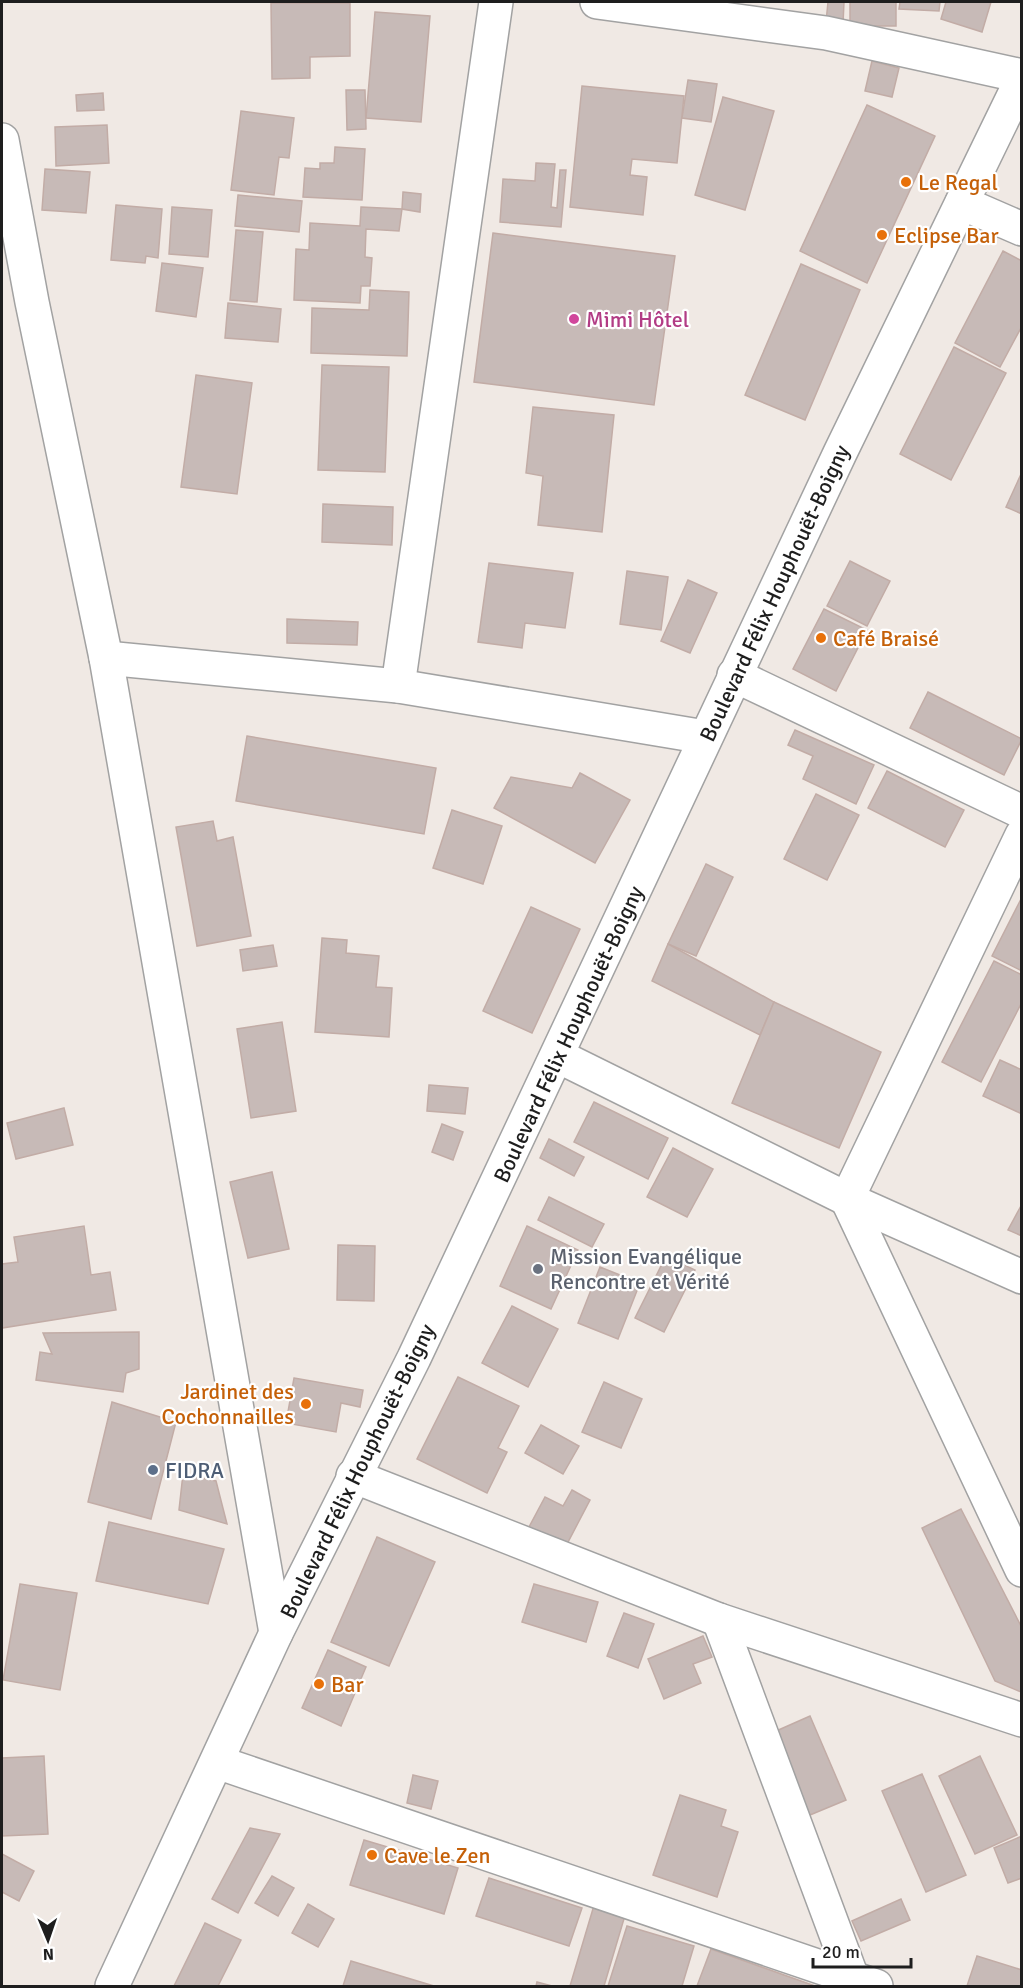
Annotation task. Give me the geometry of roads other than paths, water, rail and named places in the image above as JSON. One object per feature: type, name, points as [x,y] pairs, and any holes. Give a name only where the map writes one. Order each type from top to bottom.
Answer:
[{"type":"street","points":[[398,687],[496,2]]},
{"type":"street","points":[[597,2],[826,33],[1022,77]]},
{"type":"street","name":"Boulevard Félix Houphouët-Boigny","points":[[112,1986],[276,1633],[414,1358],[558,1056],[734,675],[1022,77]]},
{"type":"street","points":[[2,140],[32,302],[106,658],[276,1633]]},
{"type":"street","points":[[962,203],[1022,229]]},
{"type":"street","points":[[106,658],[398,687],[705,737]]},
{"type":"street","points":[[734,675],[1022,812]]},
{"type":"street","points":[[847,1199],[1022,835]]},
{"type":"street","points":[[558,1056],[847,1199],[1022,1277]]},
{"type":"street","points":[[847,1199],[1022,1570]]},
{"type":"street","points":[[353,1476],[719,1620],[1022,1720]]},
{"type":"street","points":[[719,1620],[860,1984]]},
{"type":"street","points":[[217,1762],[860,1984]]},
{"type":"place","name":"Le Regal","points":[[906,182]]},
{"type":"place","name":"Eclipse Bar","points":[[882,235]]},
{"type":"place","name":"Mimi Hôtel","points":[[574,319]]},
{"type":"place","name":"Café Braisé","points":[[821,638]]},
{"type":"place","name":"Mission Evangélique Rencontre et Vérité","points":[[538,1269]]},
{"type":"place","name":"Jardinet des Cochonnailles","points":[[306,1404]]},
{"type":"place","name":"FIDRA","points":[[153,1470]]},
{"type":"place","name":"Bar","points":[[319,1684]]},
{"type":"place","name":"Cave le Zen","points":[[372,1855]]}]
